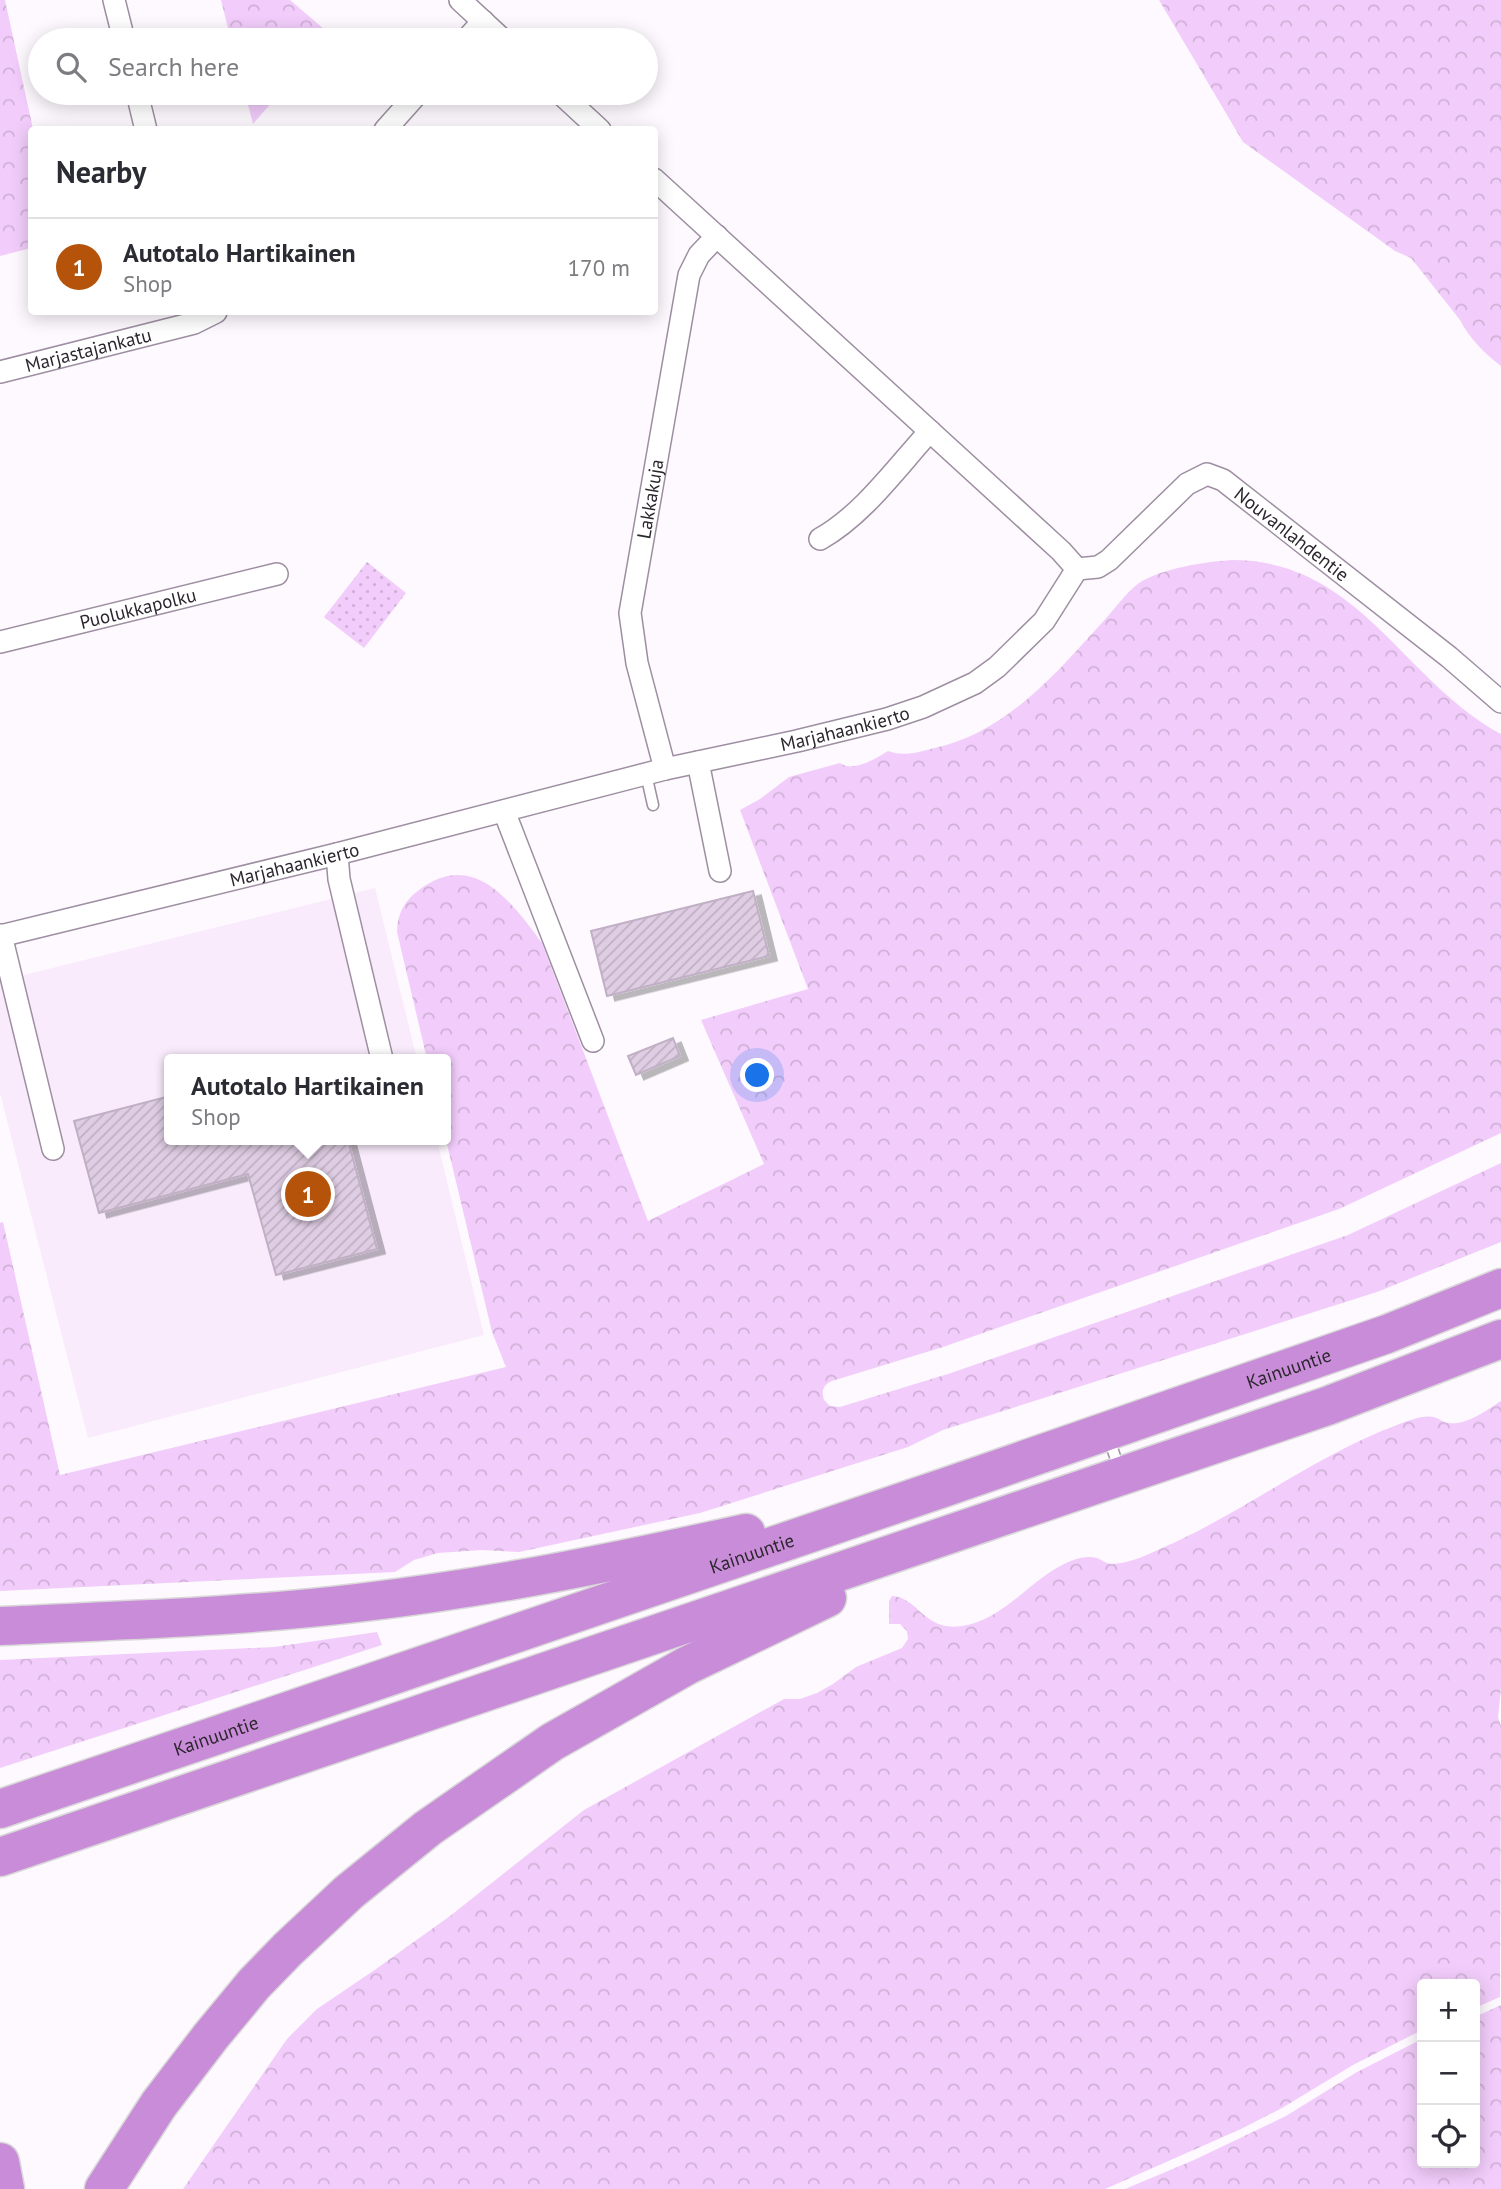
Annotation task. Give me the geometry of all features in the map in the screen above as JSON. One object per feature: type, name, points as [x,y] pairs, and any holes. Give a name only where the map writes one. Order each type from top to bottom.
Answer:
[{"type":"highway","name":"Kainuuntie","points":[[0,1809],[946,1488],[1387,1334],[1501,1288]]},
{"type":"highway","points":[[0,1857],[1122,1477],[1327,1406],[1501,1339]]},
{"type":"highway","points":[[0,1626],[225,1615],[363,1603],[469,1589],[594,1566],[946,1488]]},
{"type":"highway","points":[[104,2189],[159,2104],[254,1984],[349,1892],[428,1828],[552,1742],[688,1665],[948,1537]]},
{"type":"highway","points":[[0,2162],[5,2189]]},
{"type":"street","points":[[114,0],[121,28]]},
{"type":"street","points":[[460,0],[490,28]]},
{"type":"street","points":[[477,28],[483,21]]},
{"type":"street","points":[[140,105],[145,126]]},
{"type":"street","points":[[389,126],[407,105]]},
{"type":"street","points":[[573,105],[596,126]]},
{"type":"street","points":[[658,183],[930,430],[1077,569]]},
{"type":"street","name":"Lakkakuja","points":[[655,772],[630,613],[689,275],[699,255],[717,236]]},
{"type":"street","name":"Marjastajankatu","points":[[0,372],[192,317]]},
{"type":"street","points":[[820,539],[838,529],[858,510],[930,430]]},
{"type":"street","name":"Nouvanlahdentie","points":[[1077,569],[1098,567],[1109,560],[1187,484],[1207,474],[1223,480],[1450,657],[1501,702]]},
{"type":"street","name":"Marjahaankierto","points":[[0,935],[337,855],[655,772],[887,719],[923,708],[975,683],[1022,645],[1051,611],[1077,569]]},
{"type":"street","name":"Puolukkapolku","points":[[0,642],[276,574]]},
{"type":"street","points":[[698,762],[720,871]]},
{"type":"street","points":[[504,811],[593,1041]]},
{"type":"street","points":[[337,855],[339,879],[382,1054]]},
{"type":"street","points":[[0,935],[53,1149]]},
{"type":"lane","points":[[653,805],[655,772]]},
{"type":"lane","points":[[1107,1432],[1122,1477]]},
{"type":"shaded area","points":[[375,888],[416,1054],[164,1054],[164,1145],[438,1145],[484,1335],[88,1438],[0,1093],[0,981]]},
{"type":"green space","points":[[0,0],[5,0],[32,126],[28,126],[28,249],[0,256]]},
{"type":"green space","points":[[221,0],[290,0],[323,28],[228,28]]},
{"type":"green space","points":[[1159,0],[1501,0],[1501,366],[1473,339],[1411,258],[1395,251],[1243,142]]},
{"type":"green space","points":[[248,105],[270,105],[253,124]]},
{"type":"green space","points":[[1232,560],[1276,565],[1314,580],[1347,601],[1466,711],[1501,734],[1501,1133],[1339,1209],[943,1347],[832,1381],[824,1389],[824,1400],[830,1406],[840,1407],[951,1373],[1348,1235],[1501,1163],[1501,1242],[1377,1292],[943,1430],[908,1447],[700,1513],[519,1552],[481,1550],[438,1553],[414,1560],[395,1572],[0,1591],[0,1223],[3,1222],[60,1475],[506,1367],[492,1332],[447,1145],[451,1145],[451,1054],[426,1054],[397,932],[400,913],[410,898],[439,879],[457,875],[474,878],[490,886],[504,898],[542,943],[648,1221],[764,1164],[701,1020],[808,989],[740,810],[789,777],[840,763],[846,766],[858,765],[888,751],[906,754],[923,751],[960,741],[983,730],[1046,683],[1139,583],[1197,564]]},
{"type":"green space","points":[[367,562],[406,593],[364,648],[324,617]]},
{"type":"green space","points":[[1501,1401],[1501,1688],[1498,1717],[1501,1726],[1500,1997],[1480,2006],[1480,1979],[1417,1979],[1417,2033],[1353,2065],[1282,2108],[1241,2129],[1105,2189],[183,2189],[287,2039],[317,2009],[450,1916],[584,1810],[784,1699],[800,1699],[817,1693],[856,1667],[902,1648],[908,1639],[907,1631],[900,1624],[889,1624],[889,1601],[892,1596],[909,1602],[939,1624],[962,1626],[977,1622],[1003,1608],[1040,1579],[1069,1562],[1093,1557],[1111,1564],[1137,1559],[1192,1534],[1337,1452],[1397,1425],[1429,1417],[1455,1423],[1476,1416]]},
{"type":"green space","points":[[377,1632],[382,1645],[0,1768],[0,1660],[274,1647]]},
{"type":"green space","points":[[1501,2005],[1501,2189],[1125,2189],[1286,2116],[1357,2072],[1417,2042],[1417,2168],[1480,2168],[1480,2015]]},
{"type":"building","points":[[753,891],[769,956],[607,996],[591,931]]},
{"type":"building","points":[[673,1038],[680,1056],[636,1075],[628,1056]]},
{"type":"building","points":[[164,1098],[164,1145],[349,1145],[377,1249],[276,1275],[248,1174],[99,1213],[74,1121]]},
{"type":"place","name":"Autotalo Hartikainen","points":[[308,1194]]}]
